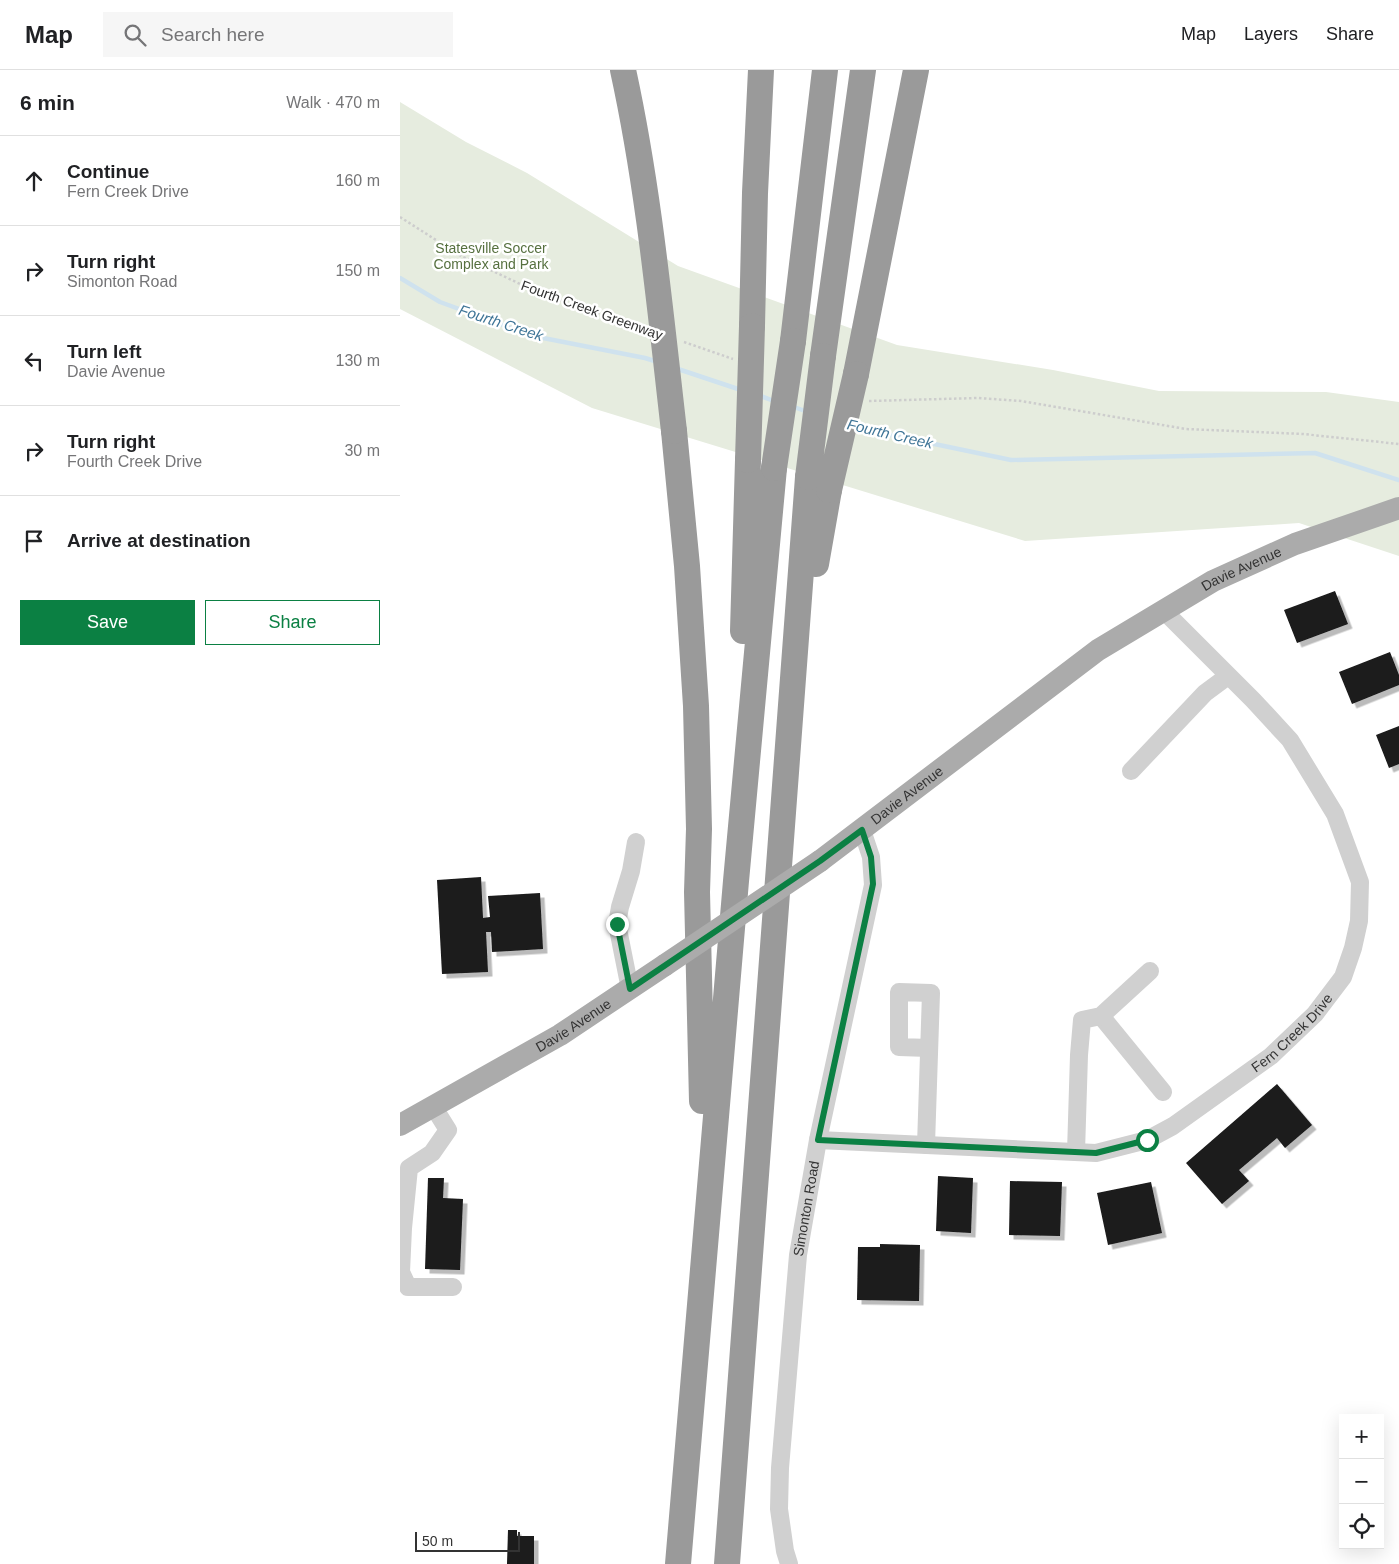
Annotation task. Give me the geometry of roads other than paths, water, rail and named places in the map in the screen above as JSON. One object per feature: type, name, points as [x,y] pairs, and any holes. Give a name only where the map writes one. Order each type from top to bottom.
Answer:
[{"type":"highway","points":[[623,70],[645,189],[674,431],[687,566],[696,706],[705,1235]]},
{"type":"highway","points":[[736,881],[755,193],[761,70]]},
{"type":"highway","points":[[678,1564],[736,881],[774,468],[793,341],[825,70]]},
{"type":"highway","points":[[726,1564],[790,716],[818,484],[823,356],[863,70]]},
{"type":"highway","points":[[818,484],[856,374],[916,71]]},
{"type":"main road","name":"Davie Avenue","points":[[400,1125],[560,1035],[820,861],[1098,650],[1212,581],[1286,548],[1399,508]]},
{"type":"street","name":"Fern Creek Drive","points":[[818,1140],[1096,1153],[1147,1140],[1173,1126],[1271,1056],[1315,1014],[1343,977],[1353,948],[1359,921],[1360,882],[1335,814],[1290,740],[1164,610]]},
{"type":"street","points":[[1131,771],[1205,692],[1228,676]]},
{"type":"street","name":"Simonton Road","points":[[789,1564],[785,1551],[780,1509],[780,1468],[798,1255],[818,1140],[873,884],[871,857],[862,830]]},
{"type":"street","points":[[630,989],[617,924],[631,871],[636,842]]},
{"type":"street","points":[[1076,1152],[1078,1072],[1082,1020],[1101,1016],[1150,971]]},
{"type":"street","points":[[1101,1016],[1163,1092]]},
{"type":"street","points":[[926,1145],[930,1048]]},
{"type":"street","points":[[433,1106],[448,1130],[432,1152],[409,1168],[401,1272],[408,1287],[453,1287]]},
{"type":"waterway","name":"Fourth Creek","points":[[400,278],[440,302],[533,336],[658,362]]},
{"type":"waterway","name":"Fourth Creek","points":[[675,368],[741,390]]},
{"type":"waterway","name":"Fourth Creek","points":[[758,395],[774,401]]},
{"type":"waterway","name":"Fourth Creek","points":[[791,406],[808,412]]},
{"type":"waterway","name":"Fourth Creek","points":[[853,427],[1011,460],[1315,453],[1399,480]]},
{"type":"park label","name":"Statesville Soccer Complex and Park","points":[[491,256]]}]
